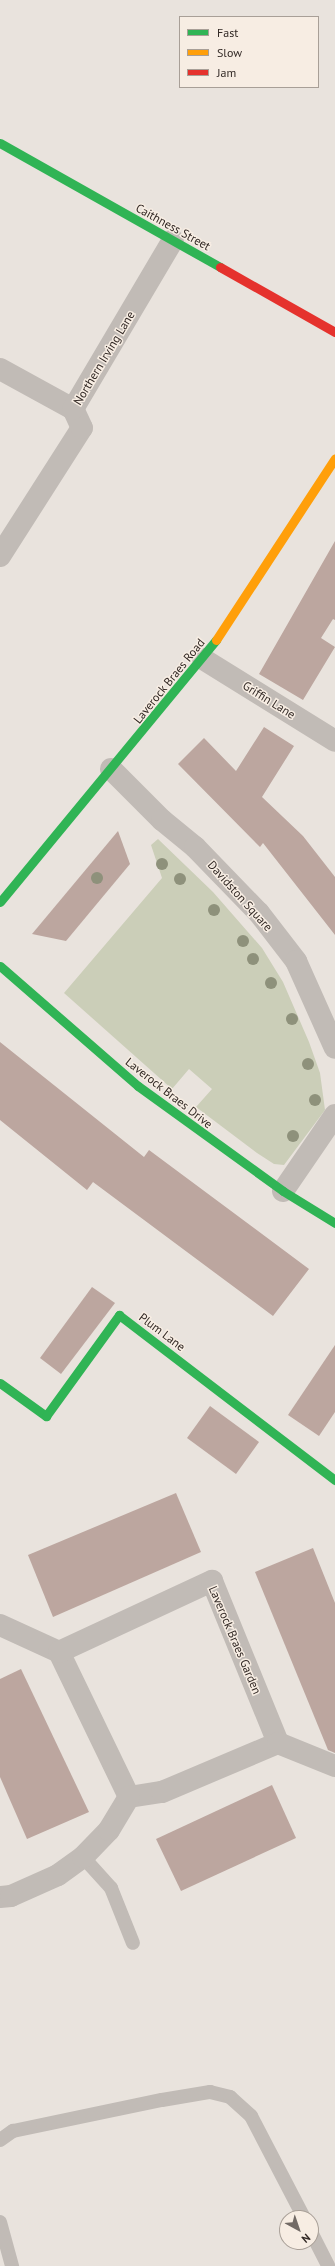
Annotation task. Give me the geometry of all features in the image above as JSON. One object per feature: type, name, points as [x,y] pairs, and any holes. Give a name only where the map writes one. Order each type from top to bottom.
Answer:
[{"type":"street","name":"Caithness Street","points":[[0,143],[335,332]]},
{"type":"street","name":"Northern Irving Lane","points":[[0,556],[82,428],[73,409],[173,240]]},
{"type":"street","points":[[0,369],[73,409]]},
{"type":"street","name":"Laverock Braes Road","points":[[0,902],[203,659],[250,593],[335,458]]},
{"type":"street","name":"Griffin Lane","points":[[203,659],[335,741]]},
{"type":"street","name":"Davidston Square","points":[[111,770],[162,820],[195,847],[259,913],[296,961],[335,1048]]},
{"type":"street","name":"Laverock Braes Drive","points":[[0,966],[138,1086],[283,1191],[335,1223]]},
{"type":"street","points":[[283,1191],[335,1115]]},
{"type":"street","name":"Plum Lane","points":[[0,1383],[46,1416],[119,1315],[335,1480]]},
{"type":"street","name":"Laverock Braes Garden","points":[[59,1652],[212,1581],[278,1743]]},
{"type":"street","points":[[0,1625],[59,1652],[129,1797]]},
{"type":"street","points":[[129,1797],[162,1792],[278,1743],[335,1766]]},
{"type":"street","points":[[0,1897],[11,1896],[58,1875],[83,1857],[109,1830],[129,1797]]},
{"type":"lane","points":[[83,1857],[110,1888],[133,1943]]},
{"type":"lane","points":[[0,2140],[13,2131],[162,2100],[210,2092],[230,2097],[251,2116],[300,2210]]},
{"type":"lane","points":[[0,2222],[12,2266]]},
{"type":"lane","points":[[319,2248],[328,2266]]},
{"type":"green space","points":[[158,839],[213,892],[262,948],[283,982],[309,1042],[320,1073],[325,1110],[284,1165],[274,1164],[257,1153],[196,1107],[212,1089],[189,1069],[172,1089],[64,993],[162,878],[151,845]]},
{"type":"building","points":[[335,541],[335,620],[333,619],[321,638],[335,647],[303,700],[259,674]]},
{"type":"building","points":[[264,727],[294,746],[262,797],[303,836],[335,877],[335,935],[263,843],[260,847],[178,764],[204,738],[236,771]]},
{"type":"building","points":[[118,831],[130,864],[66,941],[32,934]]},
{"type":"building","points":[[0,1042],[144,1157],[149,1150],[309,1269],[273,1316],[93,1182],[87,1190],[0,1120]]},
{"type":"building","points":[[92,1287],[115,1303],[61,1374],[40,1358]]},
{"type":"building","points":[[335,1345],[335,1412],[319,1436],[288,1415]]},
{"type":"building","points":[[210,1406],[259,1442],[236,1474],[187,1438]]},
{"type":"building","points":[[176,1493],[201,1552],[53,1617],[28,1555]]},
{"type":"building","points":[[313,1548],[335,1603],[335,1753],[328,1750],[255,1572]]},
{"type":"building","points":[[21,1669],[89,1812],[27,1839],[0,1777],[0,1679]]},
{"type":"building","points":[[272,1785],[296,1838],[181,1891],[156,1839]]},
{"type":"traffic: fast","points":[[0,143],[220,267]]},
{"type":"traffic: fast","points":[[0,902],[216,640]]},
{"type":"traffic: fast","points":[[0,966],[138,1086],[283,1191],[335,1223]]},
{"type":"traffic: fast","points":[[0,1383],[46,1416],[119,1315],[335,1480]]},
{"type":"traffic: slow","points":[[216,640],[335,458]]},
{"type":"traffic: jam","points":[[220,267],[335,332]]}]
